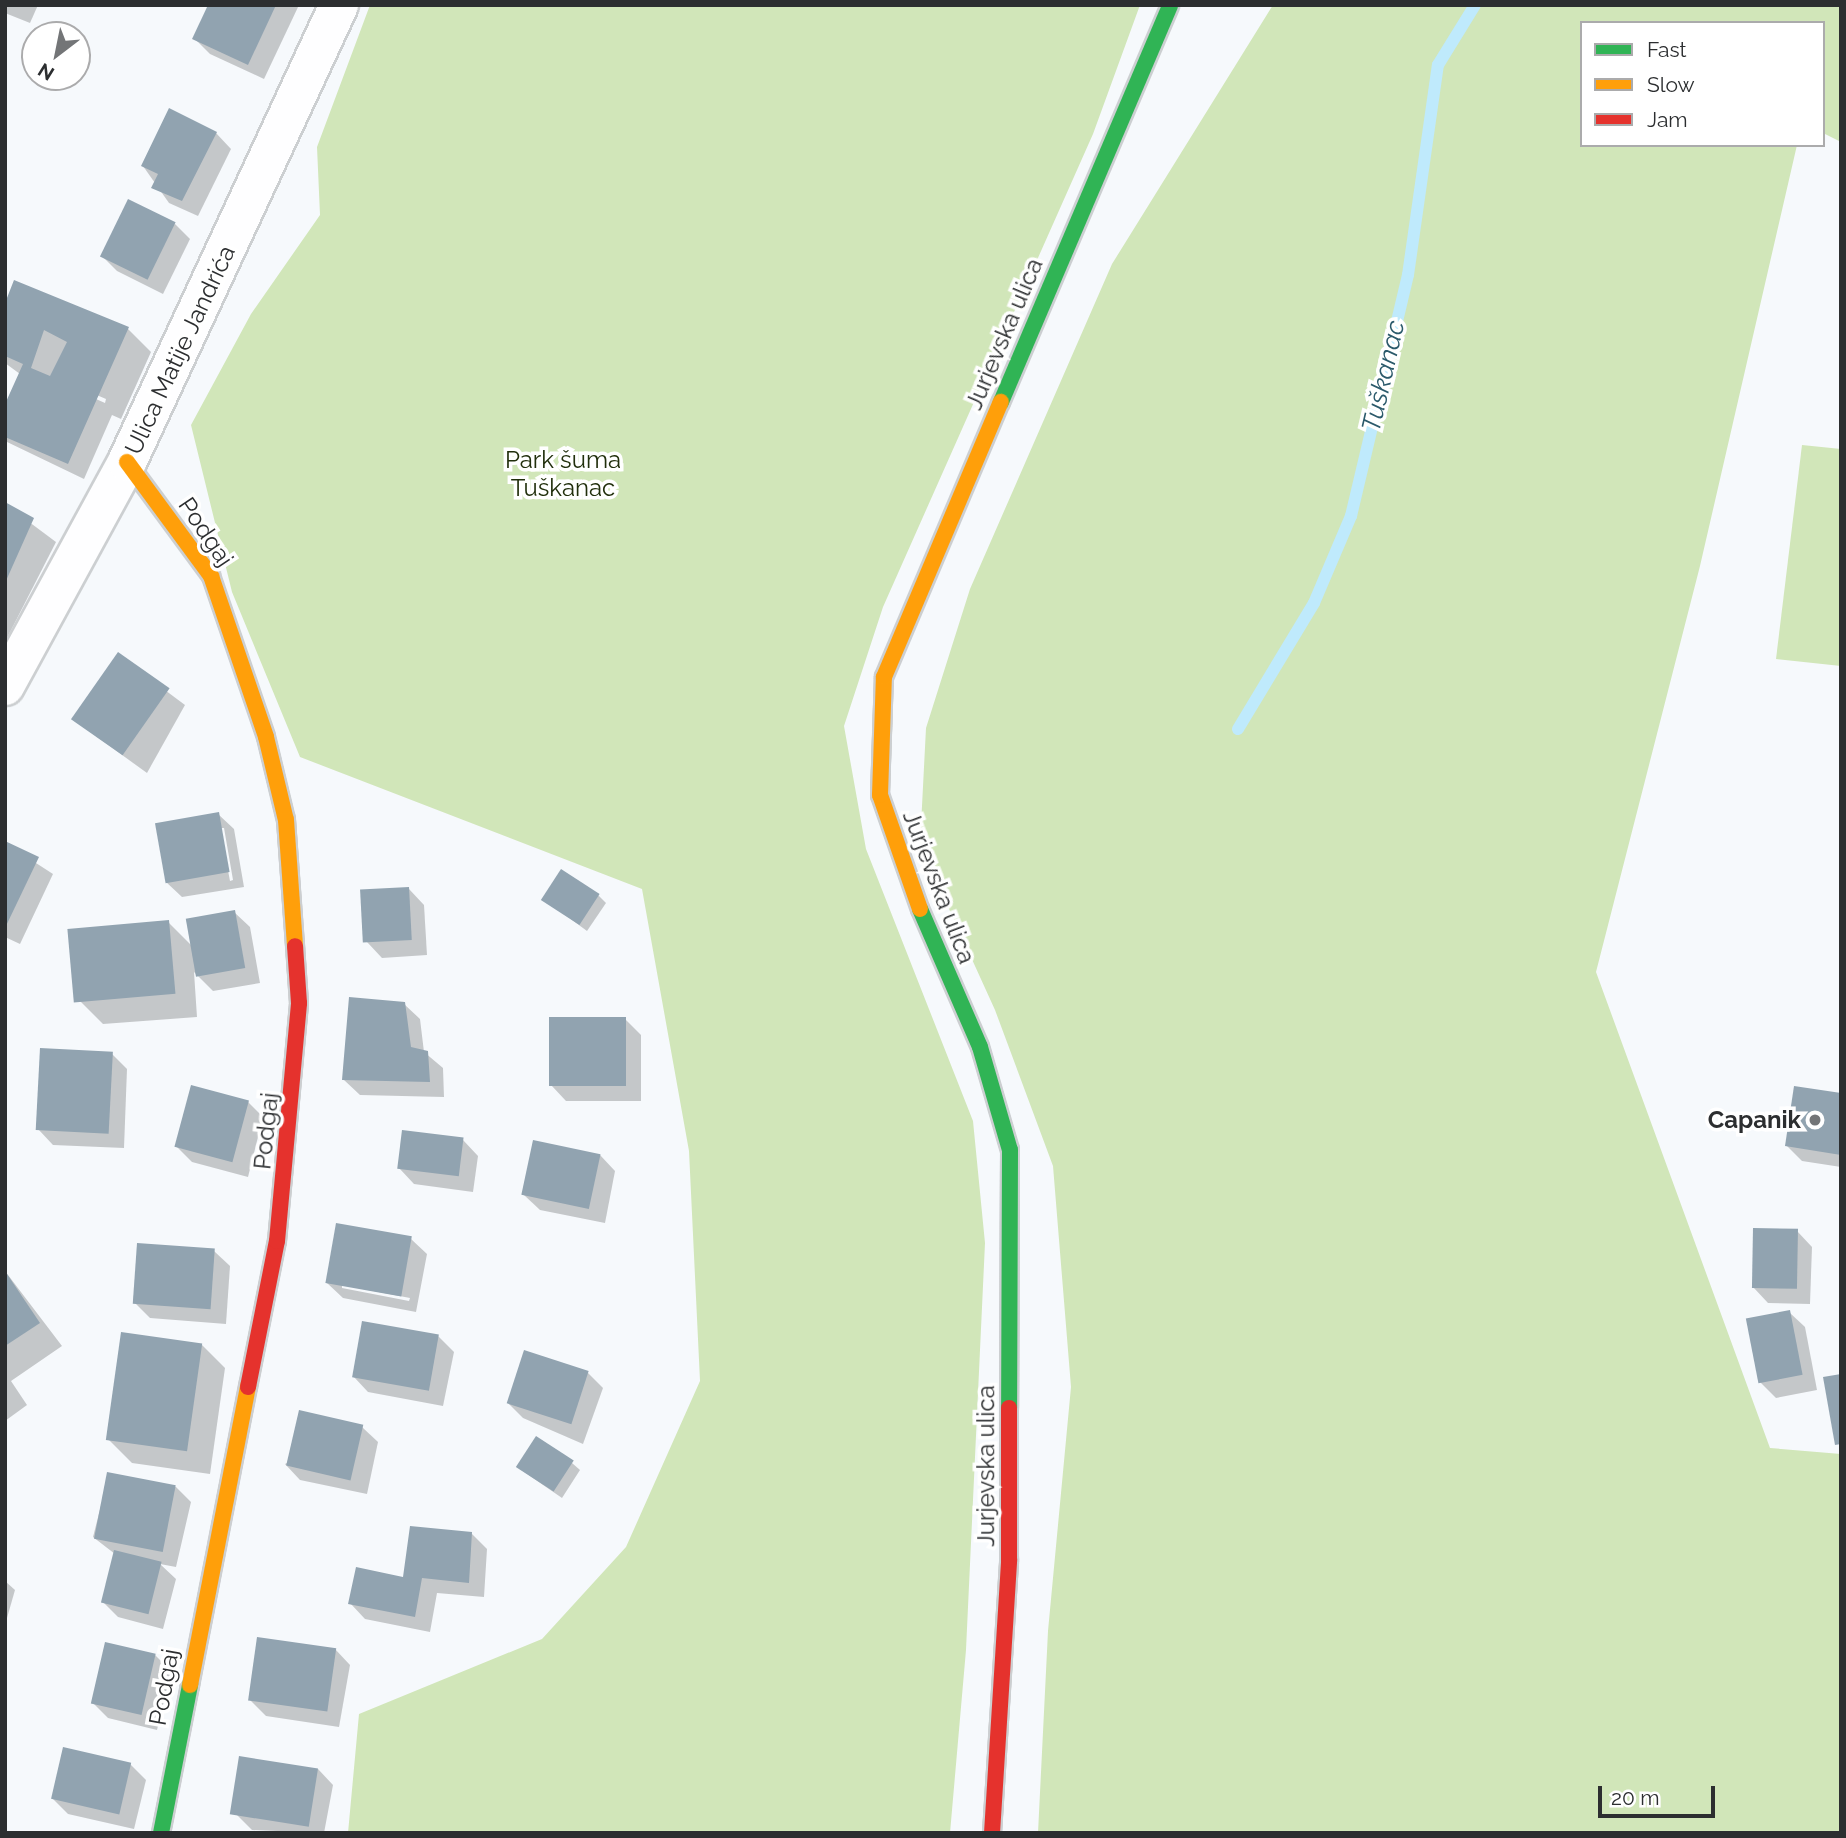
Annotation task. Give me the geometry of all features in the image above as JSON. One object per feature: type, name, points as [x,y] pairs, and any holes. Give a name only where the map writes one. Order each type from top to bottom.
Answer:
[{"type":"street","name":"Ulica Matije Jandrića","points":[[5,686],[127,462],[339,5]]},
{"type":"street","name":"Jurjevska ulica","points":[[992,1833],[1009,1560],[1010,1150],[980,1047],[909,884],[880,795],[884,677],[1170,5]]},
{"type":"street","name":"Podgaj","points":[[127,462],[211,576],[266,737],[286,820],[299,1003],[277,1241],[161,1833]]},
{"type":"green space","name":"Park šuma Tuškanac","points":[[370,5],[1140,5],[1093,134],[883,607],[844,726],[866,849],[973,1121],[985,1243],[966,1650],[950,1833],[348,1833],[359,1714],[542,1639],[626,1547],[700,1381],[689,1151],[642,889],[300,757],[232,592],[191,425],[251,314],[320,215],[317,147]]},
{"type":"green space","points":[[1273,5],[1841,5],[1841,142],[1825,134],[1825,21],[1580,21],[1580,147],[1797,147],[1700,566],[1596,972],[1770,1448],[1841,1454],[1841,1833],[1038,1833],[1048,1631],[1071,1387],[1053,1166],[995,1010],[920,845],[926,728],[970,589],[1112,264]]},
{"type":"green space","points":[[1802,445],[1841,449],[1841,666],[1776,659]]},
{"type":"building","points":[[208,5],[276,5],[248,65],[192,39]]},
{"type":"building","points":[[169,108],[217,132],[182,201],[151,188],[158,174],[141,166]]},
{"type":"building","points":[[128,199],[176,222],[148,280],[100,257]]},
{"type":"building","points":[[14,280],[129,327],[68,464],[5,437],[5,404],[23,364],[5,356],[5,303]],"holes":[[[44,330],[67,342],[50,376],[31,368]]]},
{"type":"building","points":[[5,502],[34,518],[5,583]]},
{"type":"building","points":[[118,652],[170,688],[123,755],[71,719]]},
{"type":"building","points":[[219,812],[230,872],[166,883],[155,823]]},
{"type":"building","points":[[5,841],[39,857],[5,928]]},
{"type":"building","points":[[561,869],[600,894],[579,925],[541,900]]},
{"type":"building","points":[[409,887],[412,940],[363,942],[360,890]]},
{"type":"building","points":[[235,910],[245,968],[196,977],[186,919]]},
{"type":"building","points":[[169,920],[175,994],[74,1003],[67,929]]},
{"type":"building","points":[[349,997],[405,1002],[411,1047],[428,1051],[430,1082],[342,1080]]},
{"type":"building","points":[[549,1017],[626,1017],[626,1086],[549,1086]]},
{"type":"building","points":[[40,1048],[113,1052],[109,1134],[36,1130]]},
{"type":"building","points":[[191,1085],[249,1101],[232,1162],[174,1147]]},
{"type":"building","name":"Capanik","points":[[1794,1086],[1841,1093],[1841,1155],[1785,1146]]},
{"type":"building","points":[[402,1130],[464,1138],[459,1176],[397,1169]]},
{"type":"building","points":[[533,1140],[600,1154],[589,1209],[521,1195]]},
{"type":"building","points":[[336,1223],[412,1236],[401,1296],[325,1283]]},
{"type":"building","points":[[1753,1228],[1798,1229],[1797,1289],[1752,1288]]},
{"type":"building","points":[[137,1243],[215,1248],[211,1309],[133,1304]]},
{"type":"building","points":[[5,1271],[40,1323],[5,1346]]},
{"type":"building","points":[[1790,1310],[1803,1375],[1758,1383],[1746,1319]]},
{"type":"building","points":[[362,1321],[439,1335],[429,1391],[352,1377]]},
{"type":"building","points":[[121,1332],[202,1343],[187,1451],[106,1440]]},
{"type":"building","points":[[524,1350],[589,1371],[571,1424],[507,1403]]},
{"type":"building","points":[[1841,1374],[1841,1444],[1835,1445],[1823,1377]]},
{"type":"building","points":[[299,1410],[363,1425],[350,1480],[286,1466]]},
{"type":"building","points":[[536,1436],[574,1461],[554,1492],[516,1467]]},
{"type":"building","points":[[107,1472],[176,1485],[163,1552],[94,1539]]},
{"type":"building","points":[[410,1526],[472,1532],[469,1583],[422,1578],[415,1617],[348,1604],[356,1567],[403,1577]]},
{"type":"building","points":[[114,1550],[162,1562],[148,1614],[101,1602]]},
{"type":"building","points":[[257,1637],[336,1648],[327,1712],[248,1700]]},
{"type":"building","points":[[105,1642],[156,1654],[141,1715],[91,1703]]},
{"type":"building","points":[[63,1747],[131,1763],[119,1814],[51,1799]]},
{"type":"building","points":[[239,1756],[318,1769],[309,1827],[230,1814]]},
{"type":"waterway","name":"Tuškanac","points":[[1238,729],[1314,603],[1351,516],[1408,275],[1438,65],[1475,5]]},
{"type":"traffic: fast","points":[[1001,402],[1170,5]]},
{"type":"traffic: fast","points":[[920,909],[980,1047],[1010,1150],[1009,1408]]},
{"type":"traffic: fast","points":[[161,1833],[190,1685]]},
{"type":"traffic: slow","points":[[920,909],[880,795],[884,677],[1001,402]]},
{"type":"traffic: slow","points":[[127,462],[211,576],[266,737],[286,820],[295,946]]},
{"type":"traffic: slow","points":[[190,1685],[248,1387]]},
{"type":"traffic: jam","points":[[248,1387],[277,1241],[299,1003],[295,946]]},
{"type":"traffic: jam","points":[[992,1833],[1009,1560],[1009,1408]]},
{"type":"place","name":"Capanik","points":[[1815,1120]]}]
